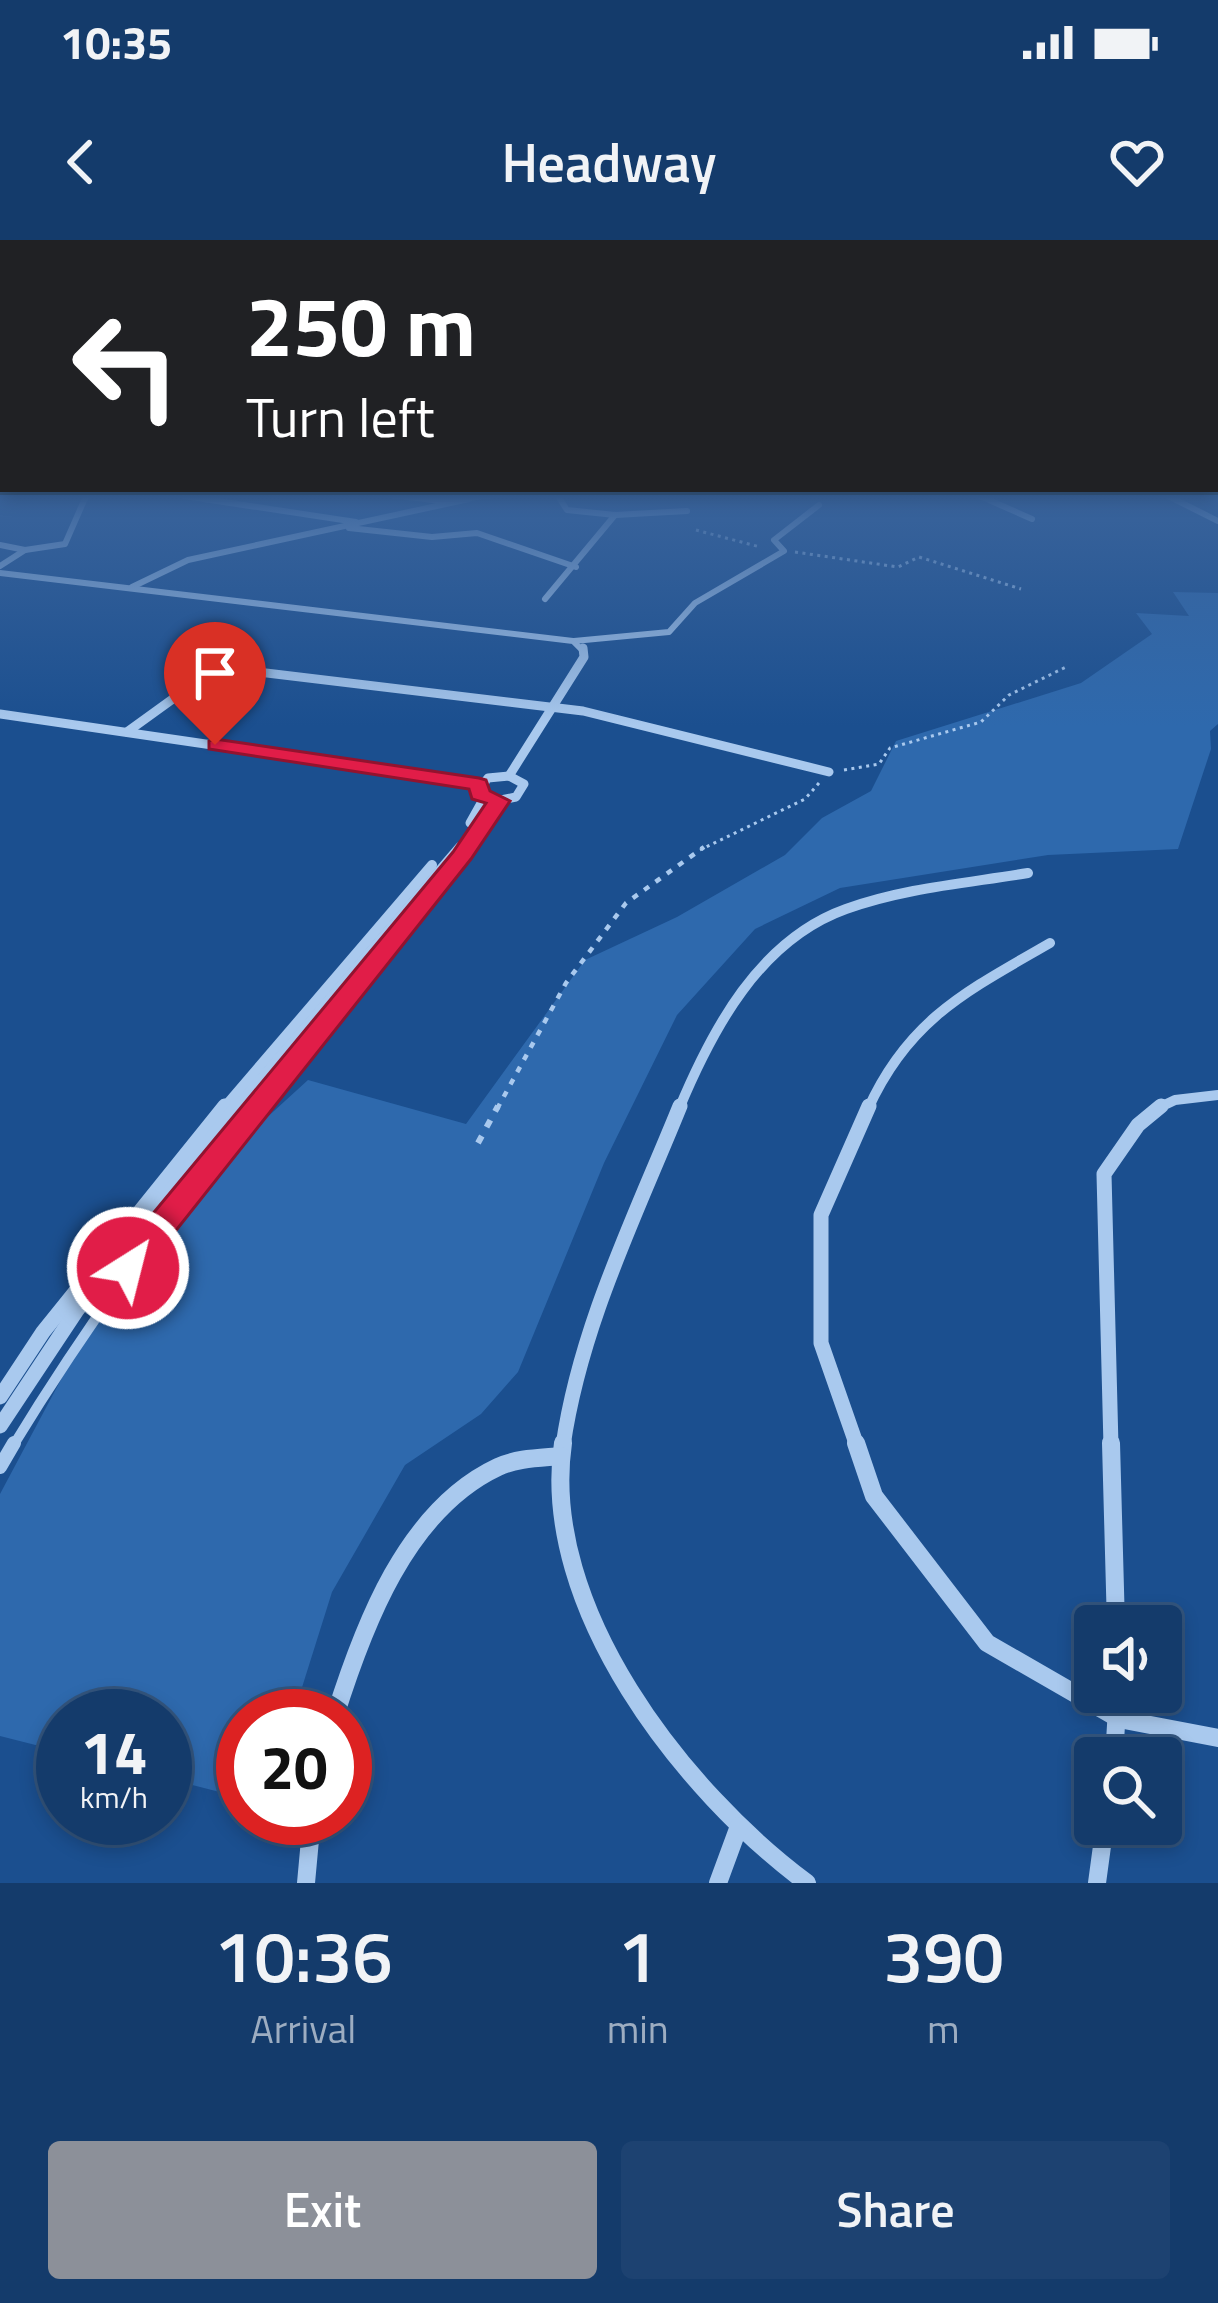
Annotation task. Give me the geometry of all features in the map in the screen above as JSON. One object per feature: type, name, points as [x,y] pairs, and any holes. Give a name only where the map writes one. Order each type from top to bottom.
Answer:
[{"type":"street","points":[[19,573],[573,641],[669,632],[695,603],[747,573]]},
{"type":"street","points":[[130,588],[162,573]]},
{"type":"street","points":[[545,599],[571,573]]},
{"type":"street","points":[[0,1397],[101,1255],[474,818],[481,791],[509,776],[584,657],[583,646],[573,641]]},
{"type":"street","points":[[128,732],[217,667],[552,707],[642,724],[830,772]]},
{"type":"street","points":[[0,714],[481,791],[500,801]]},
{"type":"street","points":[[0,1426],[77,1310],[162,1197],[485,816],[500,801],[524,791],[524,784],[509,776]]},
{"type":"street","points":[[807,1883],[696,1783],[638,1699],[590,1611],[564,1543],[561,1456],[568,1403],[602,1295],[710,1035],[776,951],[840,911],[924,887],[1028,873]]},
{"type":"street","points":[[1050,943],[942,1006],[881,1078],[820,1215],[821,1343],[874,1496],[987,1643],[1119,1719],[1218,1738]]},
{"type":"street","points":[[1115,1605],[1104,1174],[1141,1120],[1178,1096],[1218,1095]]},
{"type":"street","points":[[345,1689],[390,1579],[416,1540],[460,1494],[492,1470],[524,1458],[561,1456]]},
{"type":"street","points":[[1117,1737],[1119,1713]]},
{"type":"street","points":[[718,1883],[740,1826]]},
{"type":"street","points":[[306,1883],[310,1845]]},
{"type":"street","points":[[1096,1883],[1102,1845]]},
{"type":"lane","points":[[0,1467],[77,1340],[153,1232],[463,855],[485,816]]},
{"type":"path","points":[[969,573],[1021,589]]},
{"type":"path","points":[[478,1143],[566,983],[626,902],[715,839],[805,799],[830,772],[879,764],[890,748],[981,722],[1009,695],[1066,667]]},
{"type":"shaded area","points":[[1173,592],[1218,593],[1218,724],[1210,731],[1211,749],[1178,849],[1048,855],[840,888],[755,929],[677,1015],[604,1163],[518,1372],[481,1414],[405,1465],[332,1592],[301,1689],[216,1689],[216,1791],[192,1785],[192,1689],[36,1689],[36,1745],[0,1736],[0,1494],[138,1235],[308,1080],[466,1124],[585,960],[677,917],[785,855],[822,818],[871,791],[896,741],[1081,683],[1152,634],[1136,613],[1189,616]]},
{"type":"route","points":[[128,1268],[202,1170],[463,855],[485,816],[500,801],[480,795],[479,784],[215,745]]}]
